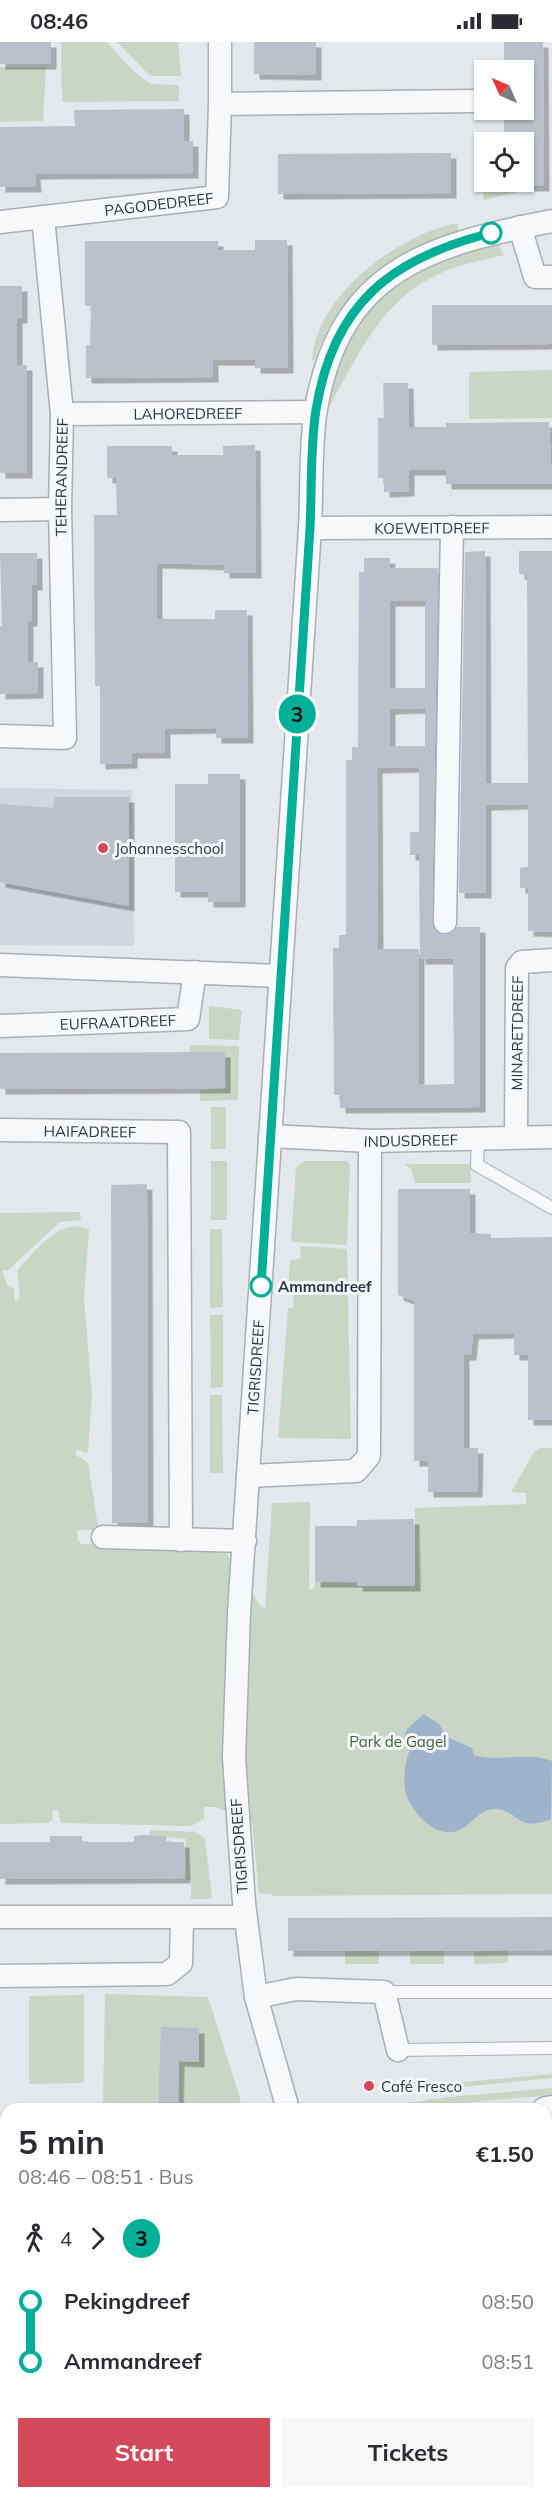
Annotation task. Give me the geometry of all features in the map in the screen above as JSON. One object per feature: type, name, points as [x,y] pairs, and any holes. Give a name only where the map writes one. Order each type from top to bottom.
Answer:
[{"type":"street","name":"PAGODEDREEF","points":[[43,217],[217,197],[220,42]]},
{"type":"street","points":[[220,104],[474,101]]},
{"type":"street","points":[[0,222],[43,217]]},
{"type":"street","name":"TEHERANDREEF","points":[[0,736],[64,738],[60,509],[62,414],[43,217]]},
{"type":"street","name":"TIGRISDREEF","points":[[286,2103],[256,1997],[245,1917],[237,1830],[234,1757],[238,1613],[245,1541],[279,976],[310,528],[315,412],[324,368],[338,336],[356,309],[387,276],[408,263],[440,249],[478,237],[552,221]]},
{"type":"street","points":[[520,227],[535,277],[552,277]]},
{"type":"street","name":"LAHOREDREEF","points":[[62,414],[315,412]]},
{"type":"street","points":[[0,510],[60,509]]},
{"type":"street","points":[[445,922],[452,527]]},
{"type":"street","name":"KOEWEITDREEF","points":[[310,528],[552,527]]},
{"type":"street","name":"MINARETDREEF","points":[[516,1137],[517,968],[522,962],[552,960]]},
{"type":"street","points":[[0,965],[279,976]]},
{"type":"street","name":"EUFRAATDREEF","points":[[0,1026],[188,1019],[195,972]]},
{"type":"street","name":"HAIFADREEF","points":[[0,1130],[180,1132],[181,1540]]},
{"type":"street","name":"INDUSDREEF","points":[[270,1136],[370,1141],[552,1137]]},
{"type":"street","points":[[248,1476],[356,1471],[369,1456],[370,1141]]},
{"type":"street","points":[[103,1537],[245,1541]]},
{"type":"street","points":[[0,1917],[182,1919],[245,1917]]},
{"type":"street","points":[[0,1976],[167,1974],[181,1963],[182,1919]]},
{"type":"street","points":[[256,1997],[296,1989],[384,1992],[398,2050]]},
{"type":"lane","points":[[478,1139],[477,1165],[552,1208]]},
{"type":"lane","points":[[384,1992],[552,1992]]},
{"type":"lane","points":[[398,2050],[552,2048]]},
{"type":"shaded area","points":[[0,788],[132,790],[134,946],[0,945]]},
{"type":"green space","points":[[61,42],[107,42],[133,71],[151,84],[179,85],[179,101],[62,102]]},
{"type":"green space","points":[[117,42],[178,42],[181,76],[150,76]]},
{"type":"green space","points":[[0,67],[46,67],[43,121],[0,122]]},
{"type":"green space","points":[[484,192],[517,192],[483,200]]},
{"type":"green space","points":[[457,223],[459,233],[411,249],[370,277],[338,314],[325,335],[315,359],[312,360],[317,336],[328,313],[344,291],[364,272],[386,254],[410,240]]},
{"type":"green space","points":[[498,244],[504,255],[441,273],[403,297],[375,329],[330,405],[327,405],[336,370],[349,340],[365,316],[384,296],[407,279],[434,265]]},
{"type":"green space","points":[[552,370],[552,418],[469,419],[469,372]]},
{"type":"green space","points":[[209,1006],[242,1010],[239,1040],[209,1039]]},
{"type":"green space","points":[[190,1045],[239,1046],[238,1100],[200,1101],[200,1090],[226,1088],[225,1052],[190,1052]]},
{"type":"green space","points":[[211,1107],[226,1107],[226,1149],[211,1149]]},
{"type":"green space","points":[[211,1161],[227,1161],[227,1220],[211,1220]]},
{"type":"green space","points":[[304,1161],[347,1161],[350,1166],[347,1245],[291,1242],[296,1168]]},
{"type":"green space","points":[[405,1164],[470,1164],[471,1183],[415,1183],[411,1169]]},
{"type":"green space","name":"Park de Gagel","points":[[80,1212],[81,1220],[60,1222],[7,1271],[2,1270],[8,1286],[14,1289],[15,1302],[20,1297],[17,1271],[42,1244],[51,1236],[69,1227],[89,1230],[84,1298],[92,1395],[88,1451],[86,1453],[76,1449],[76,1455],[88,1463],[98,1526],[97,1530],[77,1530],[78,1541],[82,1544],[224,1550],[261,1607],[265,1608],[272,1503],[310,1502],[309,1589],[314,1589],[315,1582],[415,1585],[415,1508],[526,1504],[526,1493],[511,1492],[534,1452],[540,1448],[552,1448],[552,1894],[273,1896],[259,1893],[252,1823],[216,1807],[204,1807],[204,1819],[191,1826],[61,1823],[58,1810],[53,1810],[52,1820],[48,1823],[0,1824],[0,1213]]},
{"type":"green space","points":[[210,1229],[222,1229],[223,1307],[210,1308]]},
{"type":"green space","points":[[301,1246],[347,1249],[351,1439],[278,1438],[288,1308],[293,1308],[294,1293],[288,1292],[290,1260],[300,1259]]},
{"type":"green space","points":[[210,1315],[223,1315],[223,1387],[211,1388]]},
{"type":"green space","points":[[210,1395],[222,1395],[223,1473],[210,1473]]},
{"type":"green space","points":[[150,1830],[195,1832],[205,1838],[212,1899],[191,1899],[191,1880],[186,1880],[186,1839],[149,1835]]},
{"type":"green space","points":[[508,1950],[508,1963],[474,1964],[474,1951]]},
{"type":"green space","points":[[345,1951],[379,1951],[379,1964],[345,1964]]},
{"type":"green space","points":[[410,1951],[444,1951],[444,1964],[410,1964]]},
{"type":"green space","points":[[105,1994],[208,1997],[240,2103],[103,2103]]},
{"type":"green space","points":[[84,1995],[84,2083],[29,2084],[29,1996]]},
{"type":"green space","points":[[552,2074],[552,2078],[411,2092],[408,2085],[418,2080],[420,2086]]},
{"type":"green space","points":[[552,2088],[552,2095],[463,2103],[407,2103]]},
{"type":"water","points":[[424,1714],[439,1724],[447,1737],[472,1748],[474,1755],[493,1758],[533,1757],[552,1761],[551,1819],[540,1823],[525,1823],[510,1813],[496,1809],[484,1812],[465,1827],[453,1832],[437,1830],[423,1820],[411,1805],[405,1790],[405,1769],[410,1749],[404,1737],[407,1729]]},
{"type":"building","points":[[0,42],[51,42],[51,64],[0,64]]},
{"type":"building","points":[[254,42],[316,42],[316,75],[254,74]]},
{"type":"building","points":[[504,42],[543,42],[544,186],[534,186],[534,132],[504,132],[504,120],[534,120],[534,60],[504,60]]},
{"type":"building","points":[[184,109],[184,141],[193,141],[193,173],[35,174],[36,187],[0,187],[0,127],[75,126],[74,110]]},
{"type":"building","points":[[451,153],[451,193],[278,194],[278,154]]},
{"type":"building","points":[[255,240],[287,240],[288,368],[255,368],[255,360],[213,360],[213,377],[86,378],[86,345],[90,345],[91,306],[85,306],[85,241],[218,241],[218,250],[255,250]]},
{"type":"building","points":[[0,286],[22,286],[22,318],[17,318],[17,365],[27,365],[27,473],[0,473]]},
{"type":"building","points":[[432,305],[552,305],[552,344],[432,345]]},
{"type":"building","points":[[383,383],[408,383],[409,427],[446,427],[446,423],[549,422],[552,484],[446,484],[446,470],[409,470],[409,491],[384,492],[384,478],[378,478],[378,418],[384,418]]},
{"type":"building","points":[[255,445],[256,573],[224,573],[224,565],[157,563],[157,619],[215,619],[215,610],[247,610],[248,738],[216,738],[216,728],[165,729],[165,753],[132,753],[132,763],[100,764],[100,686],[95,686],[94,515],[117,515],[116,478],[107,478],[107,446],[172,446],[172,455],[223,455],[223,446]]},
{"type":"building","points":[[485,551],[486,783],[528,783],[527,575],[519,574],[519,551],[552,551],[552,932],[528,931],[528,888],[520,888],[520,868],[528,867],[528,804],[486,805],[486,893],[459,893],[465,552]]},
{"type":"building","points":[[0,553],[37,553],[37,585],[32,585],[32,621],[28,621],[28,662],[38,662],[38,693],[0,694],[0,626],[2,626]]},
{"type":"building","points":[[364,558],[390,558],[389,568],[438,568],[432,922],[434,929],[444,935],[452,933],[457,927],[480,927],[480,1107],[340,1108],[340,1095],[334,1095],[333,948],[339,948],[339,935],[346,935],[346,760],[352,760],[352,747],[358,747],[359,572],[364,572]],"holes":[[[390,601],[425,601],[425,688],[390,688]],[[425,708],[425,746],[390,746],[390,709]],[[419,767],[419,832],[410,832],[410,855],[419,855],[420,959],[453,959],[454,1084],[419,1085],[419,949],[378,949],[377,768]]]},
{"type":"building","points":[[208,774],[240,774],[240,902],[208,902],[208,892],[175,892],[175,784],[208,784]]},
{"type":"building","points":[[55,797],[129,797],[129,906],[0,882],[0,804],[53,808]]},
{"type":"building","points":[[225,1052],[225,1088],[0,1089],[0,1053]]},
{"type":"building","points":[[147,1184],[148,1523],[112,1523],[111,1185]]},
{"type":"building","points":[[398,1189],[470,1189],[470,1233],[491,1234],[491,1238],[552,1237],[552,1420],[528,1420],[528,1355],[514,1355],[514,1333],[473,1334],[471,1355],[464,1355],[464,1448],[478,1448],[477,1492],[428,1492],[428,1461],[414,1461],[414,1301],[398,1295]]},
{"type":"building","points":[[414,1519],[415,1586],[357,1586],[357,1582],[315,1582],[315,1526],[357,1526],[357,1520]]},
{"type":"building","points":[[50,1836],[82,1836],[82,1842],[134,1842],[134,1836],[166,1836],[166,1842],[184,1842],[185,1878],[0,1879],[0,1842],[50,1842]]},
{"type":"building","points":[[552,1917],[552,1950],[288,1951],[288,1918]]},
{"type":"building","points":[[161,2027],[199,2028],[199,2062],[179,2061],[178,2103],[158,2103]]},
{"type":"bus line","name":"3","points":[[261,1286],[279,976],[310,528],[315,412],[324,368],[338,336],[356,309],[387,276],[425,255],[491,233]]},
{"type":"place","name":"Johannesschool","points":[[103,848]]},
{"type":"place","name":"Ammandreef","points":[[261,1286]]},
{"type":"place","name":"Café Fresco","points":[[369,2086]]}]
